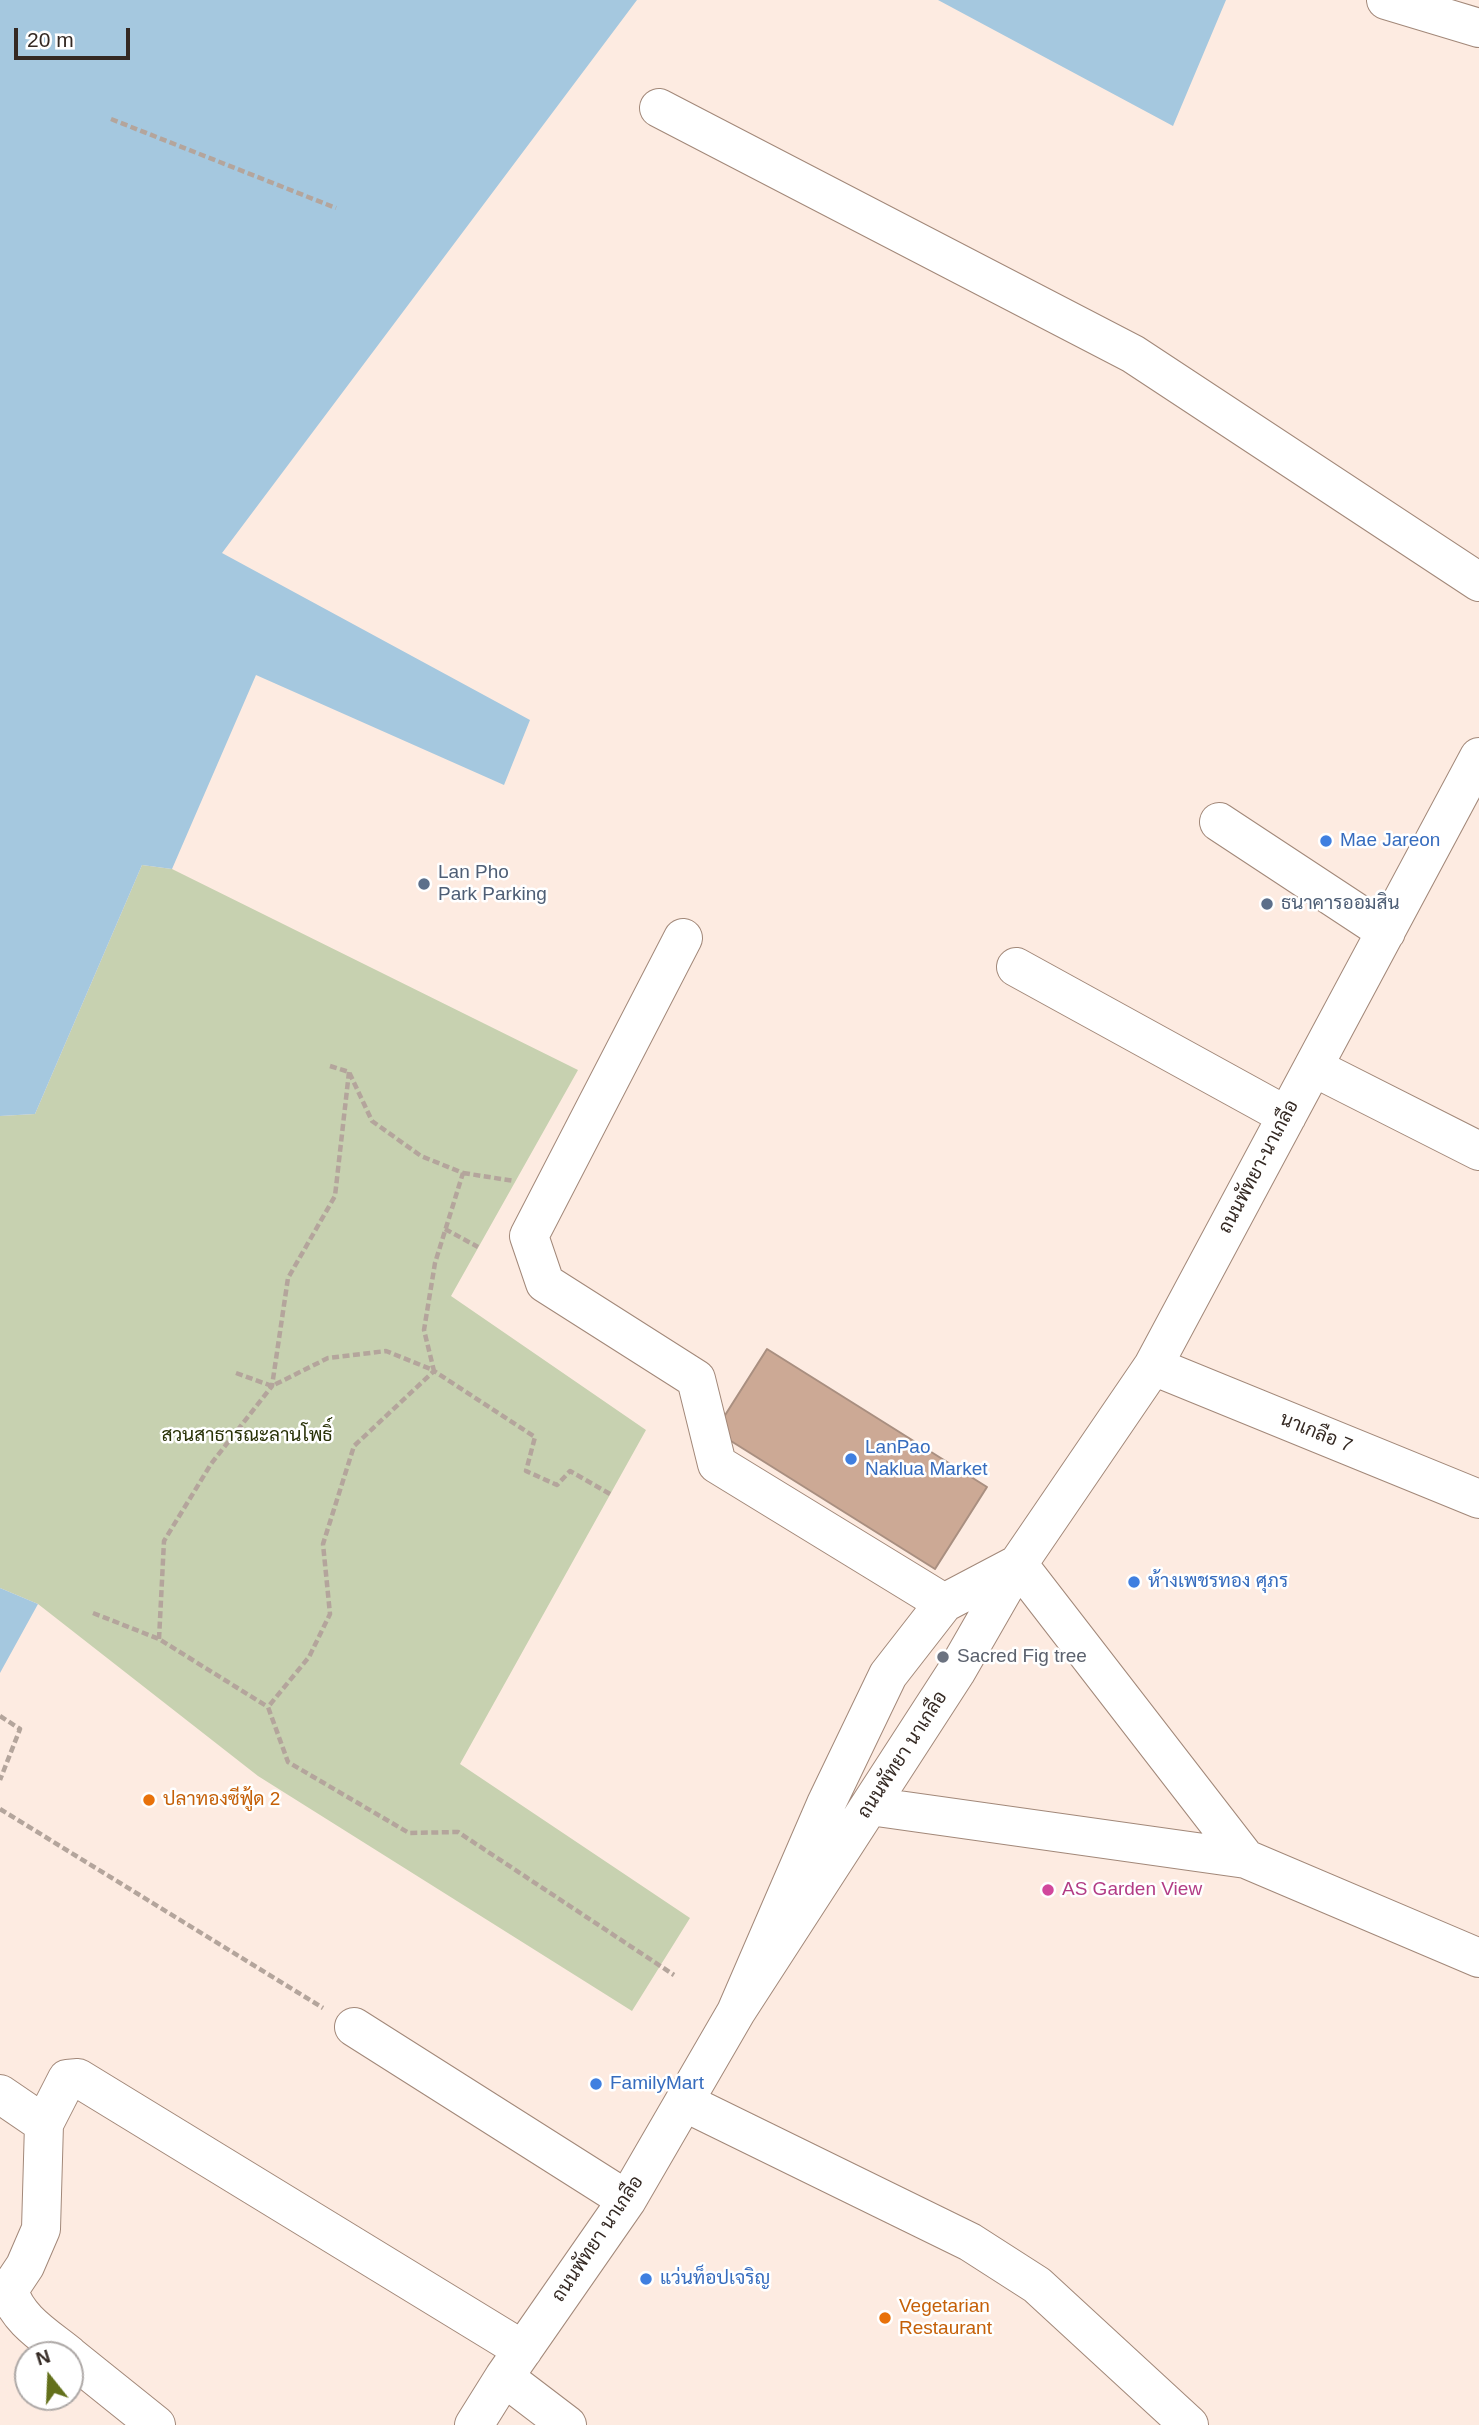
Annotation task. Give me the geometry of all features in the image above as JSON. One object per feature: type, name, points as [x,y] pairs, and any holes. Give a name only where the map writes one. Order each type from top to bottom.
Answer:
[{"type":"street","points":[[1386,0],[1479,28]]},
{"type":"street","points":[[659,108],[1133,354],[1479,582]]},
{"type":"street","name":"ถนนพัทยา-นาเกลือ","points":[[1018,1564],[1153,1366],[1479,757]]},
{"type":"street","points":[[1219,821],[1386,932]]},
{"type":"street","points":[[683,938],[530,1236],[545,1283],[696,1379],[717,1464],[944,1603]]},
{"type":"street","points":[[1016,967],[1287,1116]]},
{"type":"street","points":[[1313,1067],[1479,1152]]},
{"type":"street","name":"นาเกลือ 7","points":[[1153,1366],[1479,1499]]},
{"type":"street","points":[[1018,1564],[1246,1859]]},
{"type":"street","name":"ถนนพัทยา นาเกลือ","points":[[736,2012],[826,1804],[888,1675],[944,1603],[1018,1564]]},
{"type":"street","name":"ถนนพัทยา นาเกลือ","points":[[474,2425],[513,2363],[626,2200],[736,2012],[956,1672],[1018,1564]]},
{"type":"street","points":[[870,1806],[1246,1859],[1479,1958]]},
{"type":"street","points":[[354,2027],[626,2200]]},
{"type":"street","points":[[52,2341],[32,2325],[12,2303],[9,2290],[25,2266],[41,2229],[44,2124],[67,2079],[78,2078],[513,2363],[567,2425]]},
{"type":"street","points":[[0,2094],[44,2124]]},
{"type":"street","points":[[684,2102],[970,2242],[1037,2284],[1189,2425]]},
{"type":"street","points":[[84,2366],[156,2425]]},
{"type":"path","points":[[111,119],[337,208]]},
{"type":"path","points":[[330,1066],[349,1072],[372,1121],[421,1156],[463,1173],[515,1181]]},
{"type":"path","points":[[272,1386],[288,1278],[335,1196],[349,1072]]},
{"type":"path","points":[[434,1371],[424,1330],[435,1263],[463,1173]]},
{"type":"path","points":[[445,1229],[478,1247]]},
{"type":"path","points":[[159,1639],[164,1541],[211,1464],[272,1386],[328,1359],[386,1350],[434,1371],[535,1437],[526,1471],[557,1485],[570,1471],[610,1494]]},
{"type":"path","points":[[268,1707],[309,1657],[330,1614],[323,1544],[354,1446],[434,1371]]},
{"type":"path","points":[[236,1373],[272,1386]]},
{"type":"path","points":[[93,1613],[159,1639],[268,1707],[288,1762],[409,1833],[458,1832],[674,1975]]},
{"type":"path","points":[[0,1716],[20,1729],[0,1780]]},
{"type":"path","points":[[0,1809],[354,2027]]},
{"type":"green space","name":"สวนสาธารณะลานโพธิ์","points":[[142,865],[172,869],[578,1070],[451,1296],[646,1430],[460,1764],[690,1918],[632,2011],[258,1776],[38,1604],[0,1588],[0,1116],[35,1114]]},
{"type":"water","points":[[0,0],[637,0],[222,553],[530,720],[504,785],[256,675],[172,869],[142,865],[35,1114],[0,1116]]},
{"type":"water","points":[[938,0],[1226,0],[1173,126]]},
{"type":"water","points":[[0,1588],[38,1604],[0,1673]]},
{"type":"building","name":"LanPao Naklua Market","points":[[767,1349],[987,1487],[935,1569],[715,1431]]},
{"type":"place","name":"Mae Jareon","points":[[1326,841]]},
{"type":"place","name":"Lan Pho Park Parking","points":[[424,884]]},
{"type":"place","name":"ธนาคารออมสิน","points":[[1267,904]]},
{"type":"place","name":"LanPao Naklua Market","points":[[851,1459]]},
{"type":"place","name":"ห้างเพชรทอง ศุภร","points":[[1134,1582]]},
{"type":"place","name":"Sacred Fig tree","points":[[943,1657]]},
{"type":"place","name":"ปลาทองซีฟู้ด 2","points":[[149,1800]]},
{"type":"place","name":"AS Garden View","points":[[1048,1890]]},
{"type":"place","name":"FamilyMart","points":[[596,2084]]},
{"type":"place","name":"แว่นท็อปเจริญ","points":[[646,2279]]},
{"type":"place","name":"Vegetarian Restaurant","points":[[885,2318]]}]
